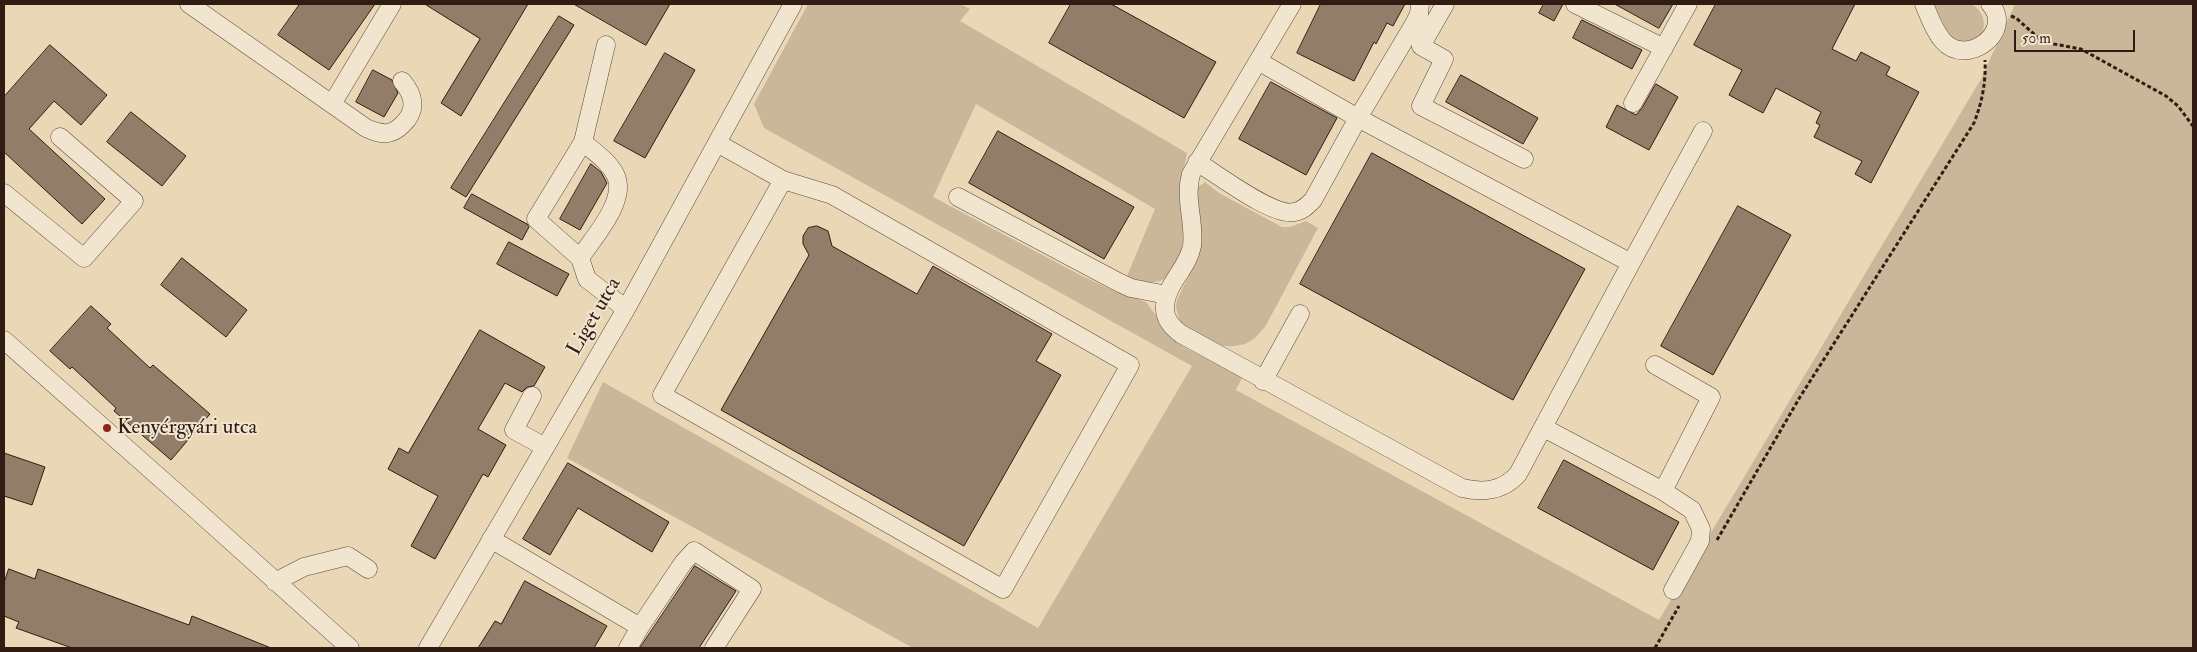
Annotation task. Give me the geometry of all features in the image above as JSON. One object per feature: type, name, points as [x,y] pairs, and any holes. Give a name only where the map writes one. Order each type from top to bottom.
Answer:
[{"type":"street","points":[[190,4],[372,130],[388,133],[397,130],[406,121],[413,106],[409,89],[402,81]]},
{"type":"street","points":[[332,104],[392,4]]},
{"type":"street","name":"Liget utca","points":[[428,648],[626,309],[793,4]]},
{"type":"street","points":[[1292,4],[1191,174],[1187,187],[1192,247],[1187,260],[1167,295],[1165,313],[1174,328],[1263,380],[1462,488],[1475,491],[1501,488],[1510,483],[1518,474],[1703,131]]},
{"type":"street","points":[[1198,162],[1266,206],[1280,212],[1292,213],[1304,209],[1313,200],[1416,19],[1420,4]]},
{"type":"street","points":[[1445,4],[1421,46],[1444,59],[1421,106],[1524,159]]},
{"type":"street","points":[[1575,4],[1664,48]]},
{"type":"street","points":[[1633,103],[1688,4]]},
{"type":"street","points":[[1924,4],[1936,31],[1944,42],[1952,48],[1962,51],[1974,50],[1985,45],[1995,29],[1998,19],[1993,7]]},
{"type":"street","points":[[606,45],[583,142],[536,219],[580,258],[587,278],[626,309]]},
{"type":"street","points":[[1258,61],[1358,118],[1631,264]]},
{"type":"street","points":[[4,193],[84,258],[134,201],[60,137]]},
{"type":"street","points":[[580,258],[612,210],[618,195],[619,186],[616,175],[608,164],[583,142]]},
{"type":"street","points":[[717,143],[782,180],[832,195],[1130,365],[1003,589],[662,395],[782,180]]},
{"type":"street","points":[[958,197],[1118,282],[1132,288],[1167,295]]},
{"type":"street","points":[[1263,380],[1300,314]]},
{"type":"street","points":[[4,340],[350,648]]},
{"type":"street","points":[[1655,365],[1711,397],[1663,491]]},
{"type":"street","points":[[532,396],[514,430],[545,447]]},
{"type":"street","points":[[1544,428],[1663,491],[1692,510],[1701,528],[1700,541],[1678,594]]},
{"type":"street","points":[[491,540],[640,627]]},
{"type":"street","points":[[628,648],[682,563],[694,551],[752,589],[714,648]]},
{"type":"street","points":[[276,582],[304,567],[348,556],[368,568]]},
{"type":"path","points":[[1993,7],[2016,18],[2043,42],[2081,49],[2166,96],[2178,106],[2193,126]]},
{"type":"path","points":[[1713,548],[1800,397],[1974,123],[1981,104],[1986,80],[1985,45]]},
{"type":"path","points":[[1655,648],[1678,594]]},
{"type":"shaded area","points":[[808,4],[960,4],[970,9],[960,21],[1187,153],[1182,183],[1184,229],[1182,249],[1174,269],[1164,279],[1158,281],[1146,282],[1127,276],[1155,209],[976,104],[933,197],[1082,276],[1114,291],[1146,302],[1174,340],[1187,349],[1243,376],[1236,390],[1659,620],[1981,79],[2015,4],[2193,4],[2193,648],[913,648],[567,458],[603,382],[1038,628],[1192,366],[764,128],[754,104]]},
{"type":"shaded area","points":[[1929,4],[1972,4],[1983,17],[1984,27],[1980,37],[1976,42],[1951,42]]},
{"type":"shaded area","points":[[1205,182],[1219,193],[1282,227],[1290,227],[1306,221],[1318,228],[1265,327],[1255,338],[1245,344],[1223,346],[1211,343],[1186,328],[1179,319],[1176,307],[1177,300],[1196,261],[1197,188]]},
{"type":"building","points":[[300,4],[375,4],[329,70],[278,35]]},
{"type":"building","points":[[425,4],[528,4],[461,116],[441,103],[480,39]]},
{"type":"building","points":[[574,4],[670,4],[646,45]]},
{"type":"building","points":[[1071,4],[1111,4],[1216,62],[1184,118],[1049,43]]},
{"type":"building","points":[[1321,4],[1405,4],[1393,26],[1387,23],[1376,44],[1374,42],[1354,81],[1297,53]]},
{"type":"building","points":[[1544,4],[1563,4],[1554,21],[1539,13]]},
{"type":"building","points":[[1615,4],[1673,4],[1659,28]]},
{"type":"building","points":[[1716,4],[1855,4],[1832,49],[1856,61],[1861,52],[1890,67],[1886,75],[1919,92],[1871,183],[1855,174],[1862,161],[1814,137],[1820,125],[1816,123],[1821,112],[1776,88],[1763,113],[1729,95],[1742,70],[1694,45]]},
{"type":"building","points":[[559,16],[574,25],[466,197],[451,188]]},
{"type":"building","points":[[1582,20],[1642,50],[1632,69],[1573,38]]},
{"type":"building","points":[[50,45],[107,95],[81,125],[54,101],[29,129],[105,199],[82,224],[4,152],[4,97]]},
{"type":"building","points":[[665,53],[695,70],[645,158],[614,141]]},
{"type":"building","points":[[373,70],[392,80],[398,93],[384,117],[356,102]]},
{"type":"building","points":[[1461,75],[1538,118],[1523,144],[1446,102]]},
{"type":"building","points":[[1271,82],[1337,118],[1306,175],[1239,139]]},
{"type":"building","points":[[1656,84],[1678,97],[1649,150],[1606,127],[1617,105],[1636,115]]},
{"type":"building","points":[[131,112],[186,156],[162,186],[107,142]]},
{"type":"building","points":[[998,131],[1134,207],[1104,259],[969,183]]},
{"type":"building","points":[[1372,153],[1585,269],[1513,400],[1300,284]]},
{"type":"building","points":[[591,164],[601,172],[607,183],[580,230],[560,219]]},
{"type":"building","points":[[472,194],[527,224],[529,227],[522,240],[464,208]]},
{"type":"building","points":[[1738,206],[1791,235],[1713,375],[1661,346]]},
{"type":"building","points":[[817,226],[828,231],[832,246],[917,294],[933,266],[1052,334],[1036,361],[1061,375],[964,546],[721,410],[809,255],[803,244],[803,236],[808,228]]},
{"type":"building","points":[[509,242],[569,274],[557,296],[497,264]]},
{"type":"building","points":[[182,258],[247,310],[226,337],[161,285]]},
{"type":"building","points":[[91,306],[111,324],[107,328],[150,368],[153,365],[210,414],[171,460],[114,411],[116,408],[72,367],[70,369],[50,351]]},
{"type":"building","points":[[480,330],[545,367],[534,386],[527,387],[522,392],[505,383],[478,429],[506,445],[488,477],[483,474],[435,559],[411,546],[438,496],[388,469],[399,448],[408,453]]},
{"type":"building","points":[[4,453],[45,467],[32,505],[4,496]]},
{"type":"building","points":[[1564,460],[1679,522],[1653,570],[1538,508]]},
{"type":"building","points":[[568,463],[669,522],[652,552],[578,508],[550,555],[523,539]]},
{"type":"building","points":[[695,566],[736,591],[699,648],[640,648]]},
{"type":"building","points":[[9,569],[35,579],[38,569],[189,625],[192,616],[271,648],[72,648],[16,628],[19,622],[4,616],[4,583]]},
{"type":"building","points":[[525,581],[607,626],[594,648],[478,648],[495,621],[501,624]]},
{"type":"place","name":"Kenyérgyári utca","points":[[107,428]]}]
